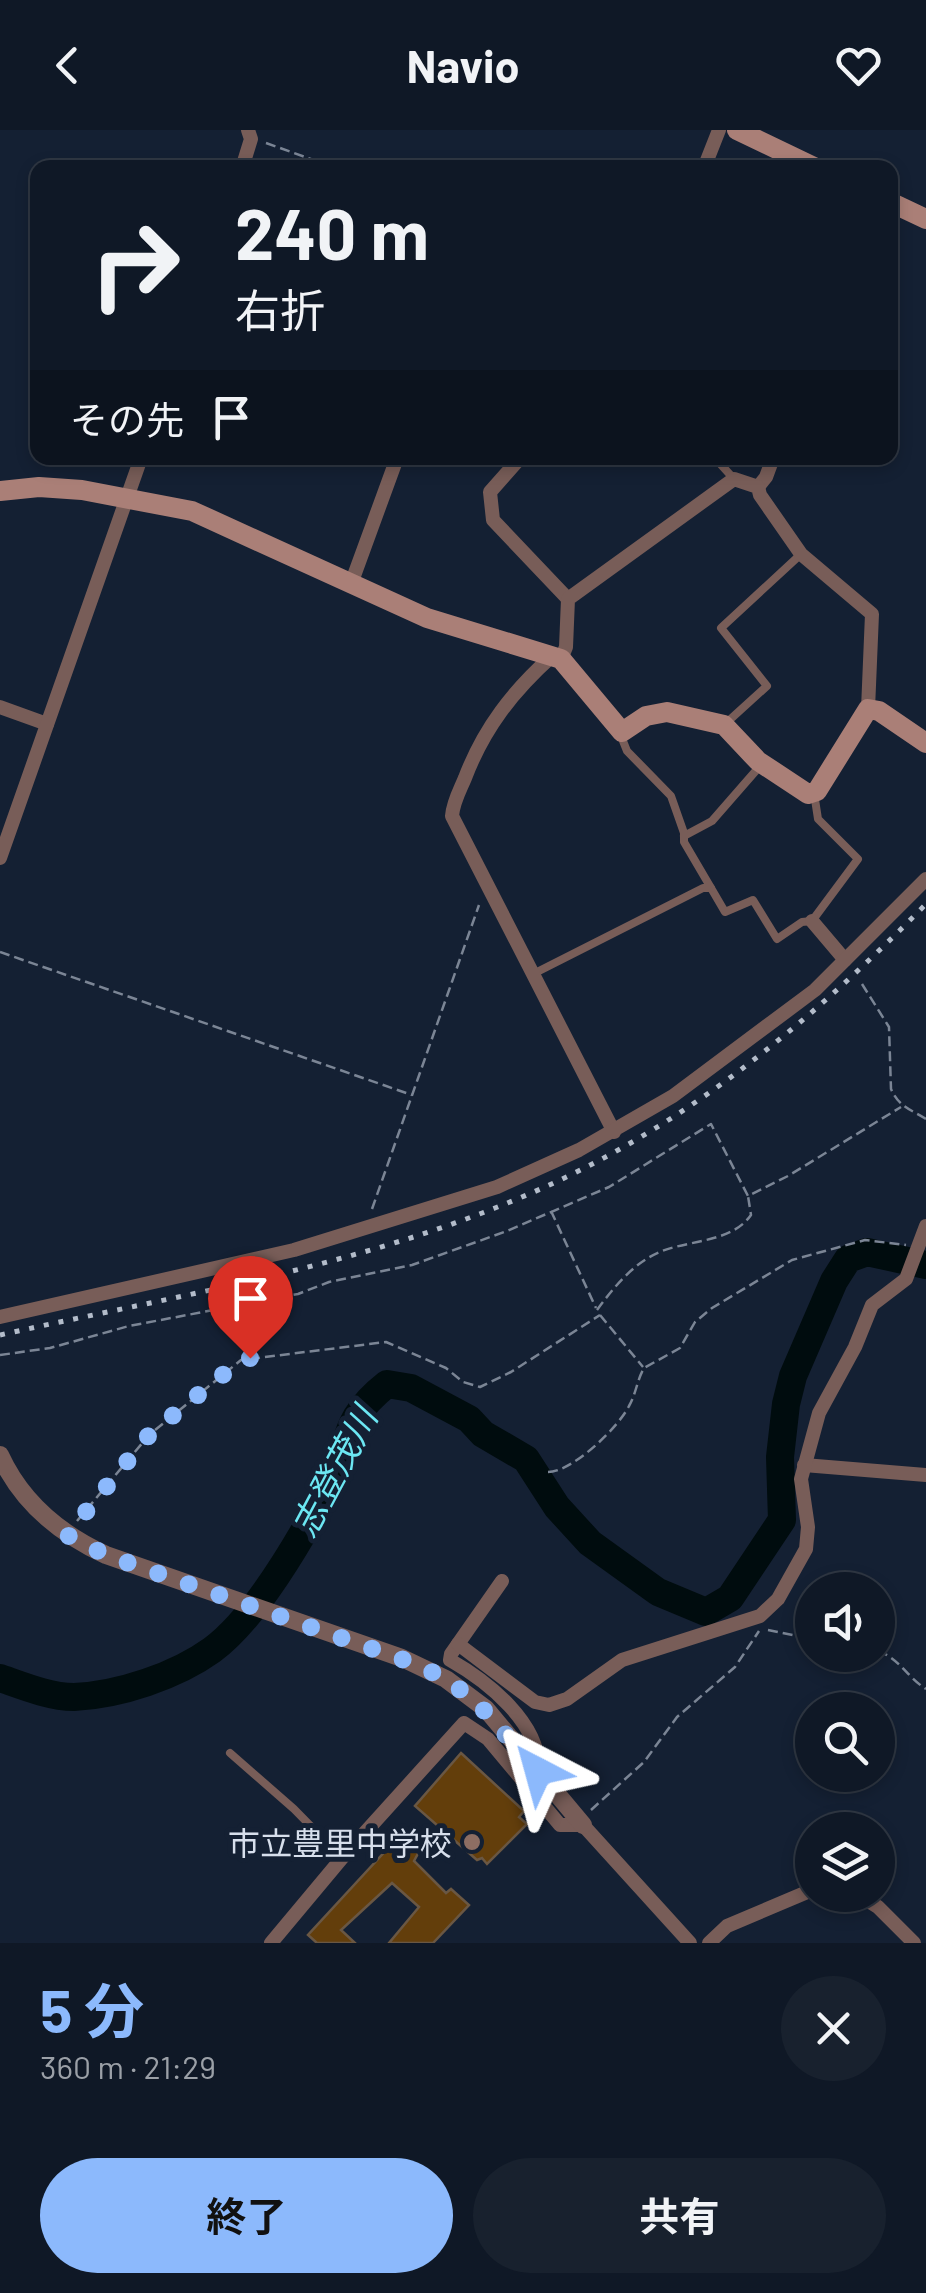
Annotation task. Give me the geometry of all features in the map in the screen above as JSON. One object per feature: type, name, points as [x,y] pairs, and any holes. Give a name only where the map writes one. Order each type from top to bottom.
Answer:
[{"type":"main road","points":[[737,130],[799,160]]},
{"type":"main road","points":[[898,206],[926,219]]},
{"type":"main road","points":[[0,492],[39,487],[66,489],[192,512],[428,618],[556,657],[622,732],[646,716],[667,712],[724,725],[762,764],[800,791],[814,793],[868,709],[879,712],[926,744]]},
{"type":"street","points":[[707,160],[719,130]]},
{"type":"street","points":[[244,160],[250,135]]},
{"type":"street","points":[[0,858],[138,465]]},
{"type":"street","points":[[352,584],[394,465]]},
{"type":"street","points":[[514,465],[490,492],[492,520],[568,599],[566,647],[510,697],[486,732],[452,808],[452,816],[614,1132]]},
{"type":"street","points":[[758,487],[770,465]]},
{"type":"street","points":[[568,599],[734,479],[758,487]]},
{"type":"street","points":[[758,487],[801,554],[872,614],[868,709]]},
{"type":"street","points":[[0,707],[47,724]]},
{"type":"street","points":[[0,1317],[294,1250],[496,1187],[614,1132],[726,1059],[815,990],[926,878]]},
{"type":"street","points":[[812,921],[845,960]]},
{"type":"street","points":[[458,1644],[535,1702],[549,1705],[586,1688],[622,1660],[760,1616],[787,1586],[806,1549],[808,1528],[801,1487],[819,1413],[856,1346],[872,1305],[906,1279],[926,1226]]},
{"type":"street","points":[[0,1455],[34,1507],[67,1535],[106,1555],[402,1658],[446,1679],[486,1709],[581,1823],[690,1943]]},
{"type":"street","points":[[804,1464],[926,1475]]},
{"type":"street","points":[[502,1581],[450,1660],[479,1679],[513,1712],[536,1747],[538,1771]]},
{"type":"street","points":[[272,1943],[342,1858],[464,1724],[488,1738],[560,1825],[581,1823]]},
{"type":"street","points":[[709,1943],[727,1926],[795,1897]]},
{"type":"street","points":[[883,1912],[914,1943]]},
{"type":"lane","points":[[721,465],[734,479]]},
{"type":"lane","points":[[724,725],[767,686],[720,628],[801,554]]},
{"type":"lane","points":[[622,732],[627,751],[671,796],[684,842],[724,912],[752,900],[777,939],[802,922],[812,921],[858,860],[818,818],[814,793]]},
{"type":"lane","points":[[684,836],[712,822],[762,764]]},
{"type":"lane","points":[[533,974],[703,888],[711,888]]},
{"type":"lane","points":[[230,1754],[294,1809],[342,1858]]},
{"type":"path","points":[[250,135],[315,160]]},
{"type":"path","points":[[365,1228],[486,885]]},
{"type":"path","points":[[0,952],[412,1096]]},
{"type":"path","points":[[862,984],[888,1026],[891,1089],[901,1106],[926,1119]]},
{"type":"path","points":[[748,1196],[788,1176],[901,1106]]},
{"type":"path","points":[[0,1355],[62,1346],[129,1326],[298,1294],[328,1282],[412,1266],[609,1186],[711,1124],[748,1196],[751,1215],[740,1227],[664,1250],[646,1260],[616,1284],[598,1313],[512,1372],[480,1387],[386,1342],[241,1360],[149,1435],[67,1535]]},
{"type":"path","points":[[551,1210],[598,1313],[644,1368]]},
{"type":"path","points":[[548,1472],[574,1464],[611,1430],[630,1406],[644,1368],[680,1348],[695,1322],[712,1308],[792,1260],[865,1240],[917,1247]]},
{"type":"path","points":[[581,1823],[628,1778],[676,1717],[736,1667],[762,1627],[795,1635]]},
{"type":"path","points":[[895,1659],[926,1689]]},
{"type":"building","points":[[461,1753],[524,1811],[519,1817],[527,1824],[487,1864],[482,1858],[477,1860],[415,1806]]},
{"type":"building","points":[[403,1832],[421,1848],[414,1861],[446,1893],[451,1889],[469,1905],[433,1943],[389,1943],[419,1907],[392,1883],[341,1930],[355,1943],[317,1943],[308,1935]]},
{"type":"waterway","name":"志登茂川","points":[[0,1678],[56,1695],[91,1695],[164,1676],[212,1650],[245,1618],[277,1575],[328,1488],[354,1421],[387,1384],[411,1388],[469,1419],[483,1434],[526,1459],[557,1507],[590,1543],[658,1592],[706,1612],[730,1598],[782,1520],[780,1457],[786,1404],[793,1376],[834,1281],[848,1259],[867,1252],[926,1265]]},
{"type":"railway","points":[[0,1335],[355,1254],[493,1209],[560,1180],[662,1124],[755,1058],[843,985],[926,904]]},
{"type":"place","name":"市立豊里中学校","points":[[472,1842]]},
{"type":"route","points":[[250,1358],[241,1360],[149,1435],[67,1535],[106,1555],[424,1667],[458,1686],[486,1709],[538,1771]]}]
